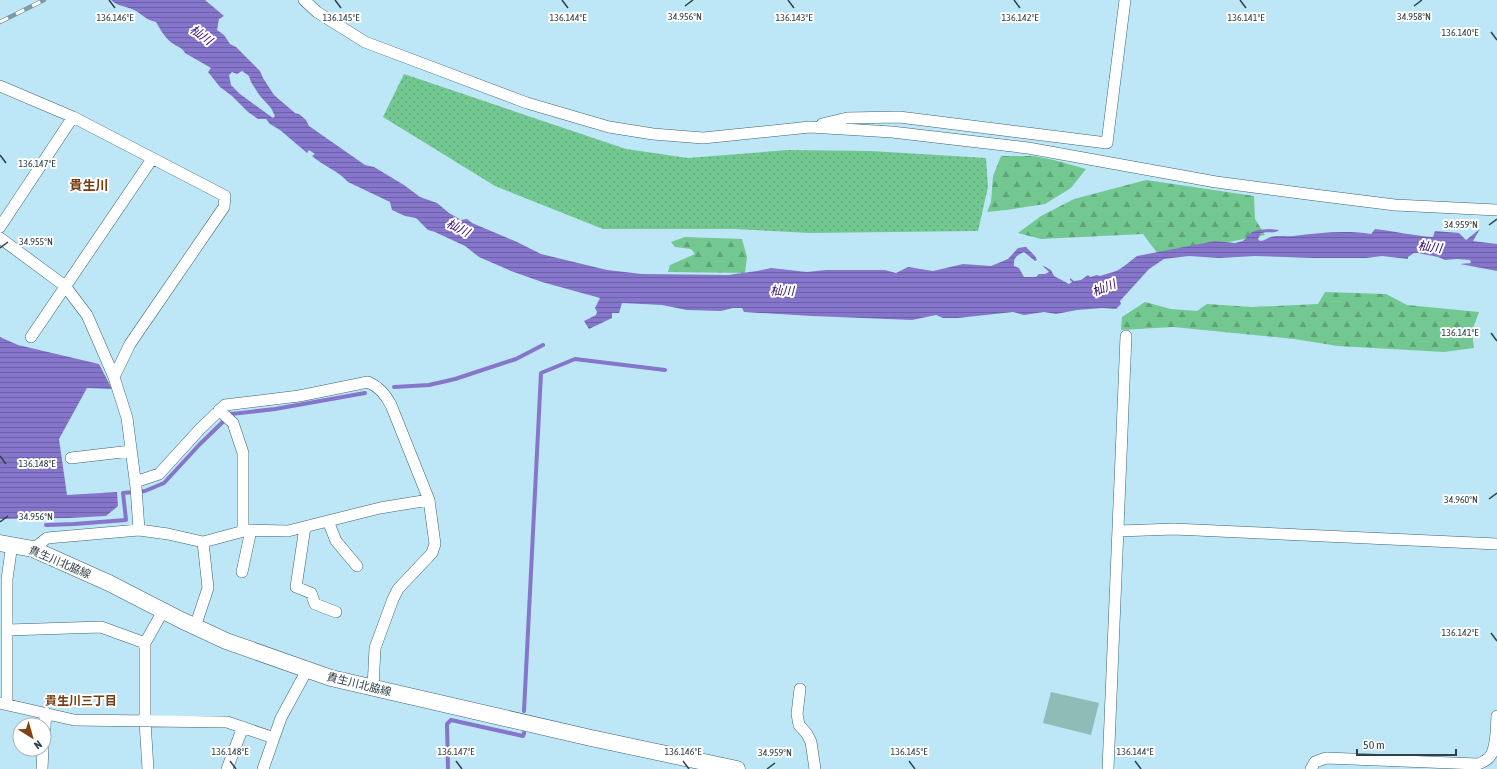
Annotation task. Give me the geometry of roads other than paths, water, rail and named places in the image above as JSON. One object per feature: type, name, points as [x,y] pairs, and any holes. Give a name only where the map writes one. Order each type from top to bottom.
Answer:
[{"type":"main road","name":"貴生川北脇線","points":[[6,544],[33,549],[109,583],[195,627],[226,641],[331,678],[568,733],[736,769]]},
{"type":"street","points":[[304,0],[317,12],[365,42],[527,103],[609,127],[653,134],[703,138],[810,127],[847,118],[899,116],[1107,143],[1125,0]]},
{"type":"street","points":[[0,86],[73,117],[225,196],[224,206],[130,344],[114,376]]},
{"type":"street","points":[[0,227],[73,117]]},
{"type":"street","points":[[810,127],[892,132],[1028,148],[1216,182],[1388,204],[1497,210]]},
{"type":"street","points":[[31,337],[152,159]]},
{"type":"street","points":[[0,238],[65,286],[87,315],[114,376],[127,418],[136,489],[139,530]]},
{"type":"street","points":[[1108,769],[1126,336]]},
{"type":"street","points":[[136,489],[159,474],[200,429],[225,405],[299,396],[368,382],[377,386],[387,396],[429,500],[435,544],[432,553],[398,589],[392,599],[375,648],[373,688]]},
{"type":"street","points":[[219,410],[233,423],[243,453],[247,530],[242,572]]},
{"type":"street","points":[[71,458],[131,451]]},
{"type":"street","points":[[33,549],[47,538],[139,530],[168,534],[203,542],[247,530],[288,531],[380,508],[429,500]]},
{"type":"street","points":[[328,521],[336,541],[357,566]]},
{"type":"street","points":[[305,527],[296,587],[311,593],[315,604],[336,612]]},
{"type":"street","points":[[1119,531],[1174,529],[1497,544]]},
{"type":"street","points":[[195,627],[208,588],[203,542]]},
{"type":"street","points":[[6,544],[8,630],[4,704],[74,720],[227,722],[274,738]]},
{"type":"street","points":[[148,769],[145,721],[146,643],[163,611]]},
{"type":"street","points":[[8,630],[101,627],[146,643]]},
{"type":"street","points":[[263,769],[281,718],[307,670]]},
{"type":"street","points":[[800,689],[796,714],[799,724],[811,742],[815,769]]},
{"type":"street","points":[[46,713],[46,717]]},
{"type":"street","points":[[1311,769],[1315,762],[1326,758],[1478,764],[1486,761],[1491,756],[1494,746],[1497,722]]},
{"type":"street","points":[[227,769],[242,727]]},
{"type":"street","points":[[42,769],[43,757]]},
{"type":"water","name":"杣川","points":[[111,0],[205,0],[224,16],[219,19],[217,30],[224,35],[230,44],[236,47],[260,71],[274,95],[295,113],[299,114],[306,120],[309,126],[365,165],[374,167],[404,185],[420,197],[437,203],[449,213],[461,220],[467,219],[472,223],[541,254],[607,270],[642,274],[728,275],[771,268],[807,272],[826,270],[885,270],[896,273],[908,267],[933,271],[963,264],[991,266],[1008,259],[1018,248],[1026,247],[1037,260],[1035,261],[1024,252],[1016,257],[1014,266],[1019,268],[1024,277],[1036,277],[1039,274],[1049,272],[1042,265],[1051,270],[1054,276],[1069,284],[1072,282],[1070,278],[1074,281],[1081,280],[1088,275],[1090,277],[1097,275],[1100,276],[1116,271],[1137,256],[1215,241],[1235,243],[1243,241],[1252,232],[1258,230],[1279,230],[1275,232],[1261,233],[1258,239],[1263,241],[1273,236],[1332,232],[1371,234],[1375,229],[1433,237],[1435,231],[1459,233],[1466,240],[1480,229],[1473,241],[1497,244],[1497,271],[1460,264],[1471,263],[1470,260],[1445,260],[1418,253],[1414,253],[1408,257],[1408,259],[1382,256],[1366,258],[1255,256],[1219,258],[1189,256],[1164,259],[1149,269],[1120,301],[1121,304],[1116,309],[1102,308],[1077,310],[1056,314],[1044,312],[1024,315],[1013,312],[958,318],[943,318],[936,315],[912,320],[744,312],[742,308],[733,308],[721,311],[687,310],[662,305],[622,303],[619,313],[612,313],[612,318],[589,329],[584,321],[596,315],[597,312],[595,308],[600,298],[542,282],[511,271],[479,257],[465,246],[428,230],[416,218],[405,216],[392,210],[390,202],[348,182],[345,178],[312,156],[315,154],[309,150],[307,153],[280,130],[270,124],[266,119],[258,119],[248,112],[232,96],[220,87],[208,72],[211,68],[185,53],[181,48],[169,41],[156,22],[147,19],[133,9]],"holes":[[[242,71],[249,76],[260,96],[271,108],[275,116],[273,118],[240,94],[231,85],[229,75],[232,72],[237,74]]]},
{"type":"water","points":[[0,337],[18,345],[99,364],[112,389],[87,388],[59,439],[67,495],[117,492],[118,506],[106,516],[0,519]]},
{"type":"waterway","points":[[394,387],[429,385],[455,379],[516,359],[543,345]]},
{"type":"waterway","points":[[524,711],[541,373],[575,359],[665,370]]},
{"type":"waterway","points":[[46,525],[126,520],[123,493],[145,491],[164,483],[200,444],[231,414],[275,409],[365,393]]},
{"type":"waterway","points":[[448,769],[447,724],[451,720],[523,736],[524,733]]},
{"type":"railway","points":[[0,22],[44,0]]},
{"type":"district","name":"貴生川","points":[[89,185]]},
{"type":"district","name":"貴生川三丁目","points":[[81,701]]}]
